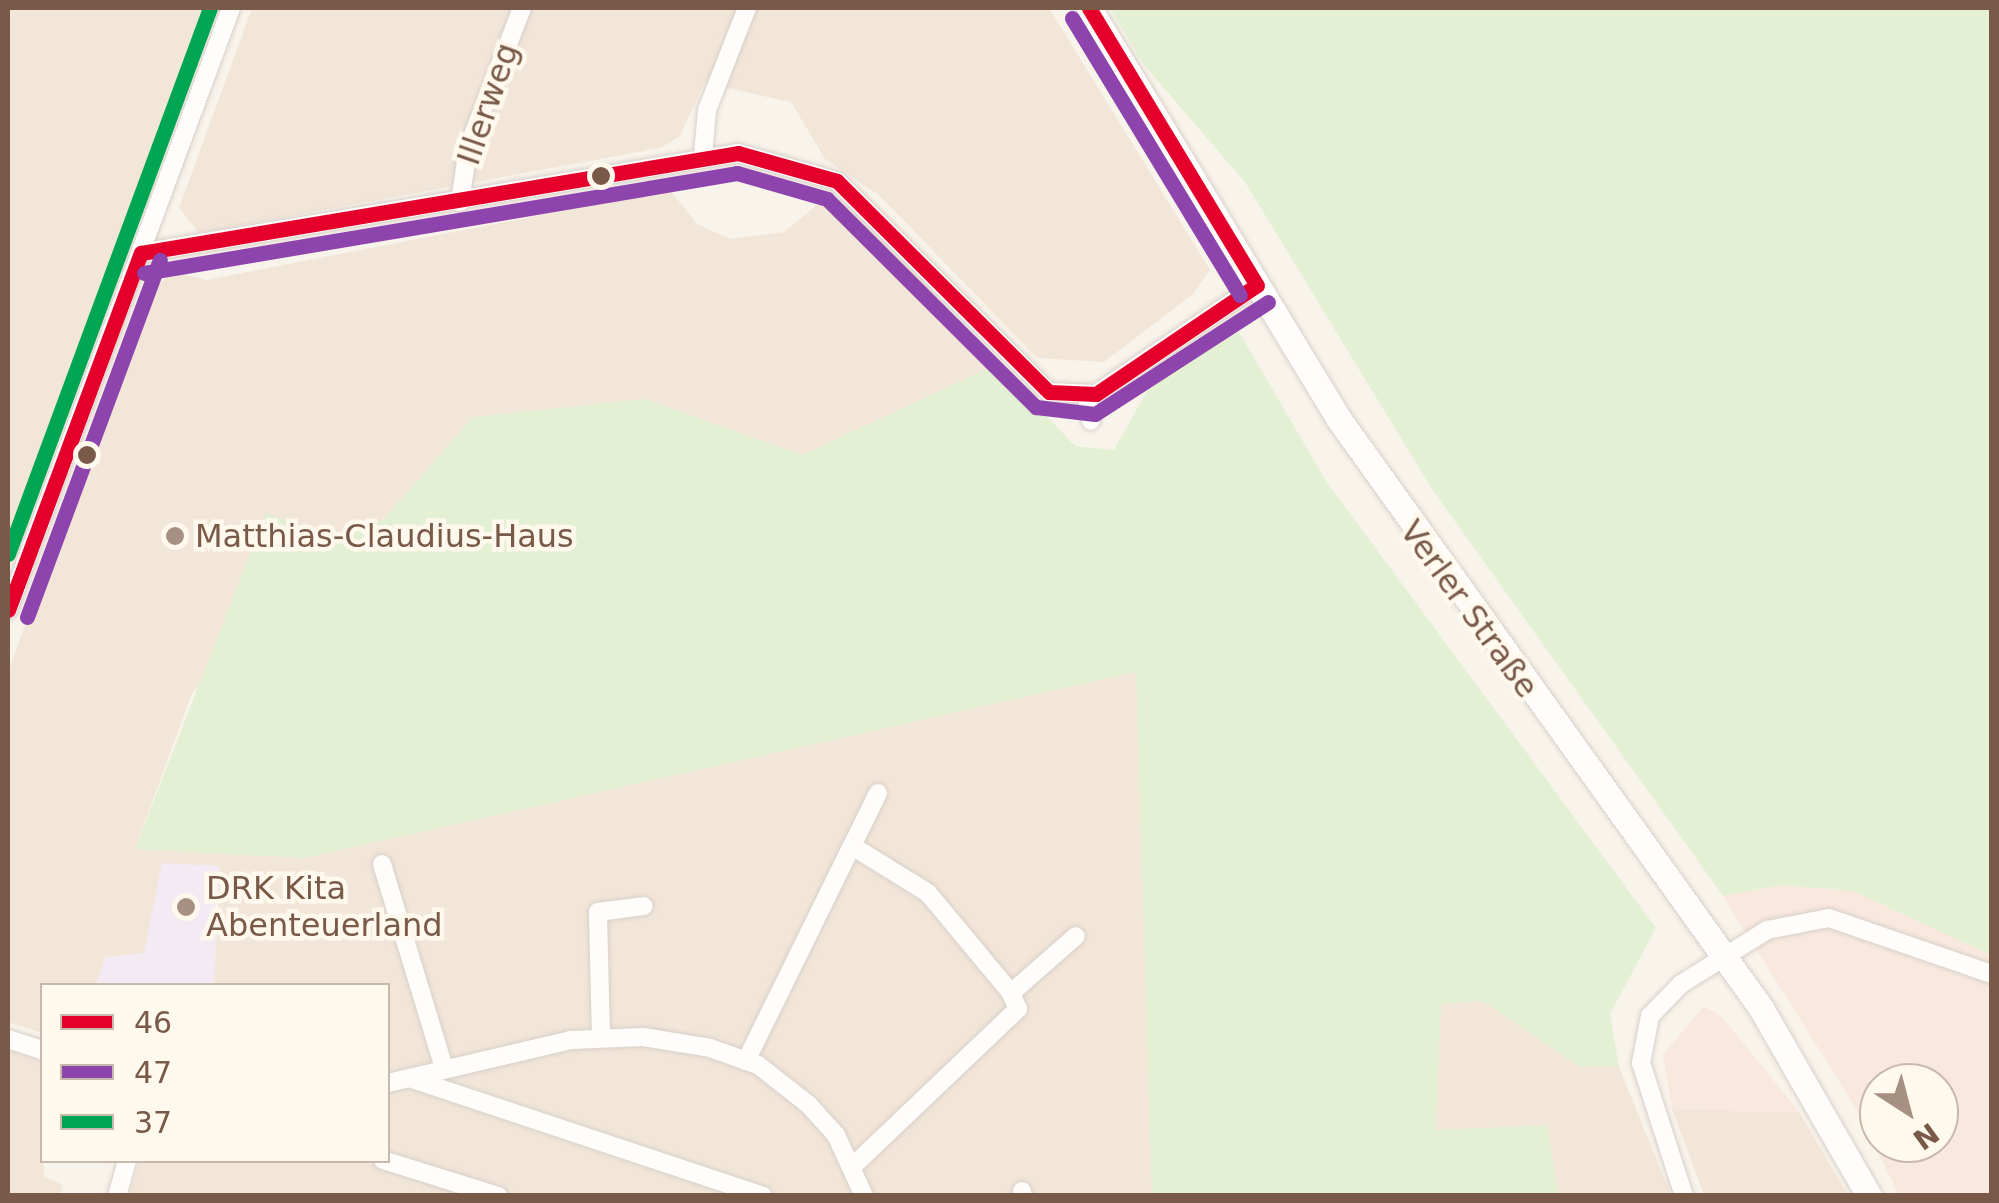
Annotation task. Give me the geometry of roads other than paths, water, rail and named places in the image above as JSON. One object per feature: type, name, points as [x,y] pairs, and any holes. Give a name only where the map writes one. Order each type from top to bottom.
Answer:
[{"type":"main road","name":"Verler Straße","points":[[1089,8],[1257,286],[1413,532],[1723,955],[1869,1196]]},
{"type":"street","points":[[8,610],[231,8]]},
{"type":"street","name":"Illerweg","points":[[460,202],[468,148],[522,8]]},
{"type":"street","points":[[703,155],[707,110],[747,8]]},
{"type":"street","points":[[141,253],[460,202],[703,155],[762,156],[837,181],[1049,392],[1088,396],[1257,286]]},
{"type":"street","points":[[1088,396],[1091,422]]},
{"type":"street","points":[[746,1062],[878,792]]},
{"type":"street","points":[[852,846],[928,893],[1011,993],[1018,1009],[853,1166]]},
{"type":"street","points":[[382,864],[444,1068]]},
{"type":"street","points":[[601,1038],[598,912],[644,906]]},
{"type":"street","points":[[1684,1196],[1644,1084],[1641,1046],[1667,996],[1723,955],[1778,926],[1828,918],[1992,974]]},
{"type":"street","points":[[1011,993],[1076,936]]},
{"type":"street","points":[[390,1082],[444,1068],[601,1038],[643,1036],[746,1062],[808,1104],[853,1166],[864,1196]]},
{"type":"street","points":[[8,1039],[40,1049]]},
{"type":"street","points":[[408,1078],[764,1196]]},
{"type":"street","points":[[390,1162],[498,1196]]},
{"type":"street","points":[[117,1196],[127,1163]]},
{"type":"place","name":"Matthias-Claudius-Haus","points":[[175,536]]},
{"type":"place","name":"DRK Kita Abenteuerland","points":[[186,907]]}]
